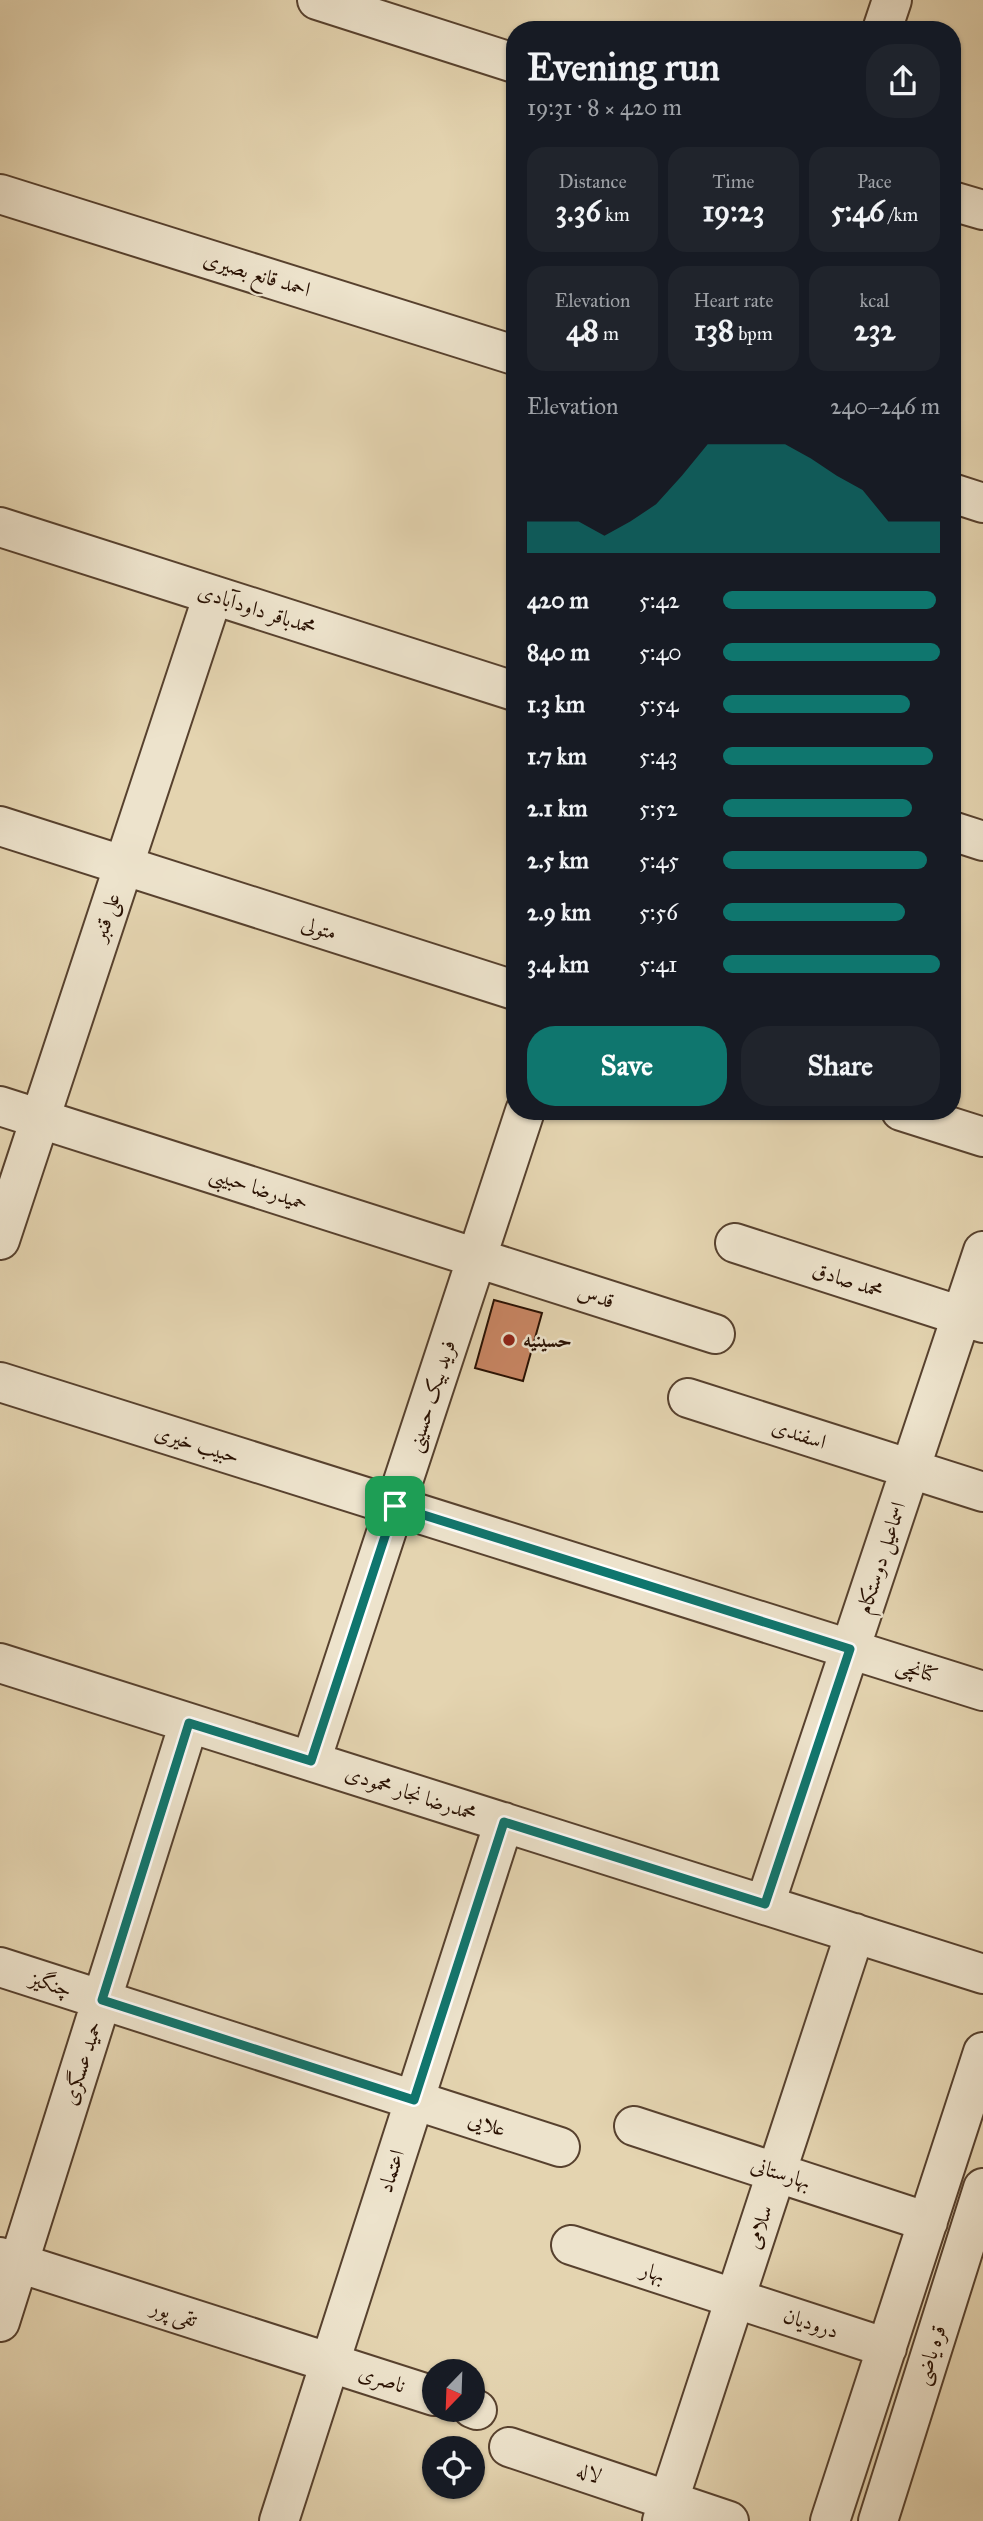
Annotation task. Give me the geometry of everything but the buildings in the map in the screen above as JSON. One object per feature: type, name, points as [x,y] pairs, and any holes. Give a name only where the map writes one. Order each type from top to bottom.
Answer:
[{"type":"street","points":[[317,0],[506,59]]},
{"type":"street","points":[[885,21],[892,0]]},
{"type":"street","name":"احمد قانع بصیری","points":[[0,194],[506,352]]},
{"type":"street","points":[[961,204],[983,211]]},
{"type":"street","points":[[961,496],[983,503]]},
{"type":"street","name":"محمدباقر داودآبادی","points":[[0,527],[506,688]]},
{"type":"street","name":"علی قنبر","points":[[0,1240],[212,594]]},
{"type":"street","name":"متولی","points":[[0,826],[506,987]]},
{"type":"street","points":[[961,834],[983,841]]},
{"type":"street","name":"حمیدرضا حبیبی","points":[[0,1106],[477,1258]]},
{"type":"street","name":"فرید بیک حسینی","points":[[311,1761],[523,1120]]},
{"type":"street","points":[[929,1120],[983,1137]]},
{"type":"street","name":"محمد صادق","points":[[735,1243],[972,1319]]},
{"type":"street","name":"اسماعیل دوستکام","points":[[765,1904],[910,1469],[972,1319],[983,1251]]},
{"type":"street","name":"قدس","points":[[477,1258],[715,1334]]},
{"type":"street","name":"حبیب خیری","points":[[0,1382],[850,1649]]},
{"type":"street","name":"اسفندی","points":[[688,1398],[983,1492]]},
{"type":"street","name":"کتانچی","points":[[850,1649],[983,1691]]},
{"type":"street","name":"محمدرضا نجار محمودی","points":[[0,1663],[983,1973]]},
{"type":"street","name":"حمید عسگری","points":[[0,2322],[9,2260],[102,2000],[189,1723]]},
{"type":"street","name":"اعتماد","points":[[279,2521],[504,1822]]},
{"type":"street","name":"سلامی","points":[[666,2510],[855,1933]]},
{"type":"street","name":"چنگیز","points":[[0,1967],[414,2100]]},
{"type":"street","points":[[830,2521],[983,2052]]},
{"type":"street","name":"علایی","points":[[414,2100],[560,2147]]},
{"type":"street","name":"بهارستانی","points":[[634,2126],[928,2222]]},
{"type":"street","name":"قره یاضی","points":[[877,2521],[983,2188]]},
{"type":"street","name":"بهار","points":[[571,2245],[735,2299]]},
{"type":"street","name":"تقی پور","points":[[9,2260],[330,2362]]},
{"type":"street","name":"درودیان","points":[[735,2299],[887,2348]]},
{"type":"street","name":"ناصری","points":[[330,2362],[422,2392]]},
{"type":"street","name":"لاله","points":[[509,2447],[666,2510],[729,2521]]},
{"type":"place","name":"حسینیه","points":[[509,1340]]},
{"type":"route","points":[[395,1506],[850,1649],[765,1904],[504,1822],[414,2100],[102,2000],[189,1723],[311,1761],[395,1506]]}]
